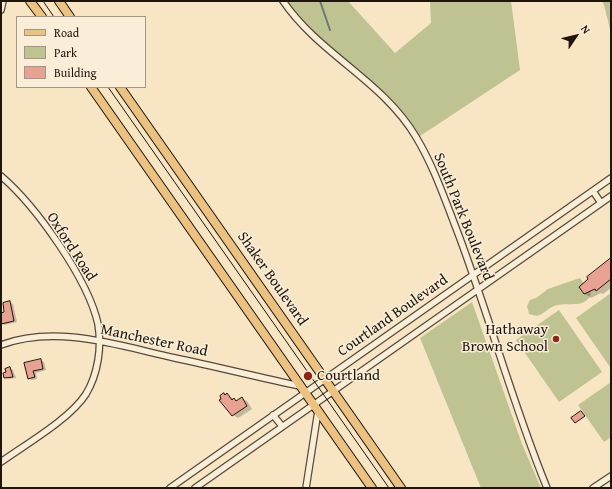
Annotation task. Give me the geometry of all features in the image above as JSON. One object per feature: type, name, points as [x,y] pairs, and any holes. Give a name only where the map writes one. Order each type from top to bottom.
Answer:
[{"type":"main road","points":[[30,1],[41,16]]},
{"type":"main road","points":[[59,1],[69,16]]},
{"type":"main road","points":[[92,88],[372,488]]},
{"type":"main road","name":"Shaker Boulevard","points":[[121,88],[401,488]]},
{"type":"street","points":[[1,10],[3,1]]},
{"type":"street","name":"South Park Boulevard","points":[[283,1],[291,13],[310,33],[380,94],[400,114],[416,136],[440,184],[474,274],[514,399],[547,488]]},
{"type":"street","name":"Oxford Road","points":[[1,176],[21,197],[43,224],[73,269],[95,315],[100,342],[96,367],[85,396],[67,415],[1,462]]},
{"type":"street","name":"Courtland Boulevard","points":[[170,488],[274,415],[302,389],[325,379],[611,178]]},
{"type":"street","points":[[593,191],[601,203]]},
{"type":"street","name":"Courtland Boulevard","points":[[195,488],[282,426],[315,408],[333,391],[611,196]]},
{"type":"street","name":"Manchester Road","points":[[1,345],[15,341],[42,338],[73,338],[100,342],[302,389]]},
{"type":"street","points":[[306,488],[315,408]]},
{"type":"street","points":[[274,415],[282,426]]},
{"type":"street","points":[[594,488],[611,476]]},
{"type":"green space","points":[[283,1],[348,1],[395,53],[431,23],[430,1],[511,1],[520,70],[417,138],[400,114],[310,33]]},
{"type":"green space","points":[[602,1],[611,1],[611,33],[604,5]]},
{"type":"green space","points":[[580,278],[584,284],[579,287],[584,294],[589,291],[591,294],[585,302],[557,305],[537,316],[529,314],[527,306],[530,300],[536,298],[548,289]]},
{"type":"green space","points":[[611,293],[611,366],[610,367],[576,318]]},
{"type":"green space","points":[[472,302],[522,444],[541,488],[481,488],[420,338]]},
{"type":"green space","points":[[559,310],[602,372],[559,402],[516,340]]},
{"type":"green space","points":[[611,382],[611,437],[604,442],[578,405]]},
{"type":"building","points":[[611,258],[611,279],[596,291],[595,289],[584,294],[579,287],[588,279],[587,277]]},
{"type":"building","points":[[10,301],[14,321],[1,324],[1,313],[4,312],[3,303]]},
{"type":"building","points":[[41,359],[43,369],[33,371],[35,377],[28,379],[24,363]]},
{"type":"building","points":[[10,367],[13,377],[4,378],[3,373],[6,372],[5,369]]},
{"type":"building","points":[[224,393],[225,395],[227,393],[232,400],[234,398],[236,401],[242,397],[247,406],[232,416],[219,400],[221,399],[220,396]]},
{"type":"building","points":[[581,411],[585,416],[575,423],[571,418]]},
{"type":"waterway","points":[[320,1],[330,30]]},
{"type":"tram line","points":[[43,1],[53,16]]},
{"type":"tram line","points":[[109,88],[389,488]]},
{"type":"place","name":"Hathaway Brown School","points":[[556,339]]},
{"type":"place","name":"Courtland","points":[[308,376]]}]
